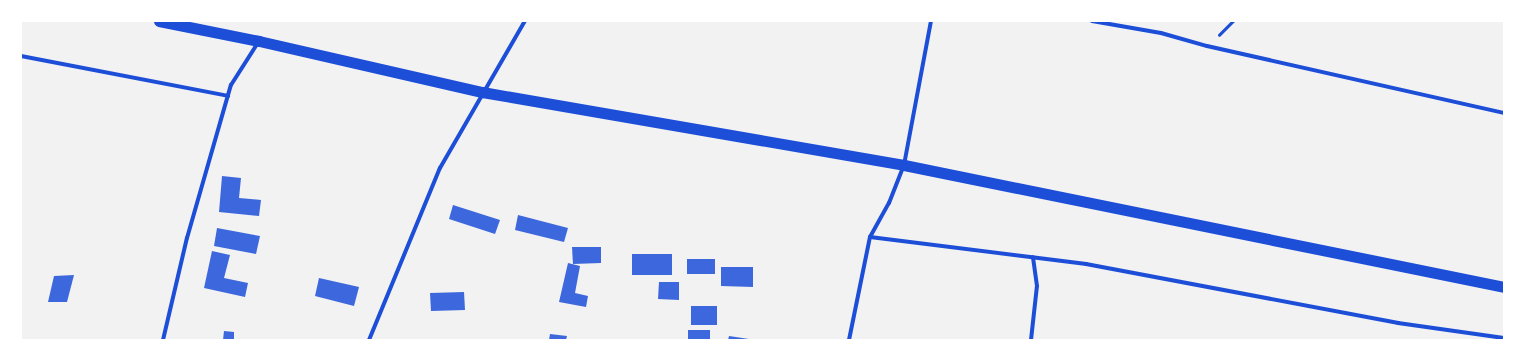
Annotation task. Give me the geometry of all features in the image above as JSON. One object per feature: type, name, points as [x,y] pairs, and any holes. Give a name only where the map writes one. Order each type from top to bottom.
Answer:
[{"type":"highway","points":[[159,21],[259,41],[482,92],[904,165],[1504,286]]},
{"type":"street","points":[[369,340],[440,168],[482,92],[525,21]]},
{"type":"street","points":[[849,340],[870,237],[889,203],[904,165],[931,21]]},
{"type":"street","points":[[1092,21],[1160,33],[1207,46],[1504,113]]},
{"type":"street","points":[[163,340],[187,238],[231,85],[259,41]]},
{"type":"street","points":[[21,56],[228,96]]},
{"type":"street","points":[[870,237],[1086,264],[1398,323],[1504,338]]},
{"type":"street","points":[[1031,340],[1037,286],[1033,257]]},
{"type":"building","points":[[222,176],[241,178],[239,198],[261,200],[259,216],[219,212]]},
{"type":"building","points":[[453,205],[500,220],[495,234],[449,219]]},
{"type":"building","points":[[518,215],[568,228],[564,242],[515,230]]},
{"type":"building","points":[[217,228],[260,236],[256,254],[214,246]]},
{"type":"building","points":[[572,247],[601,247],[601,263],[573,264]]},
{"type":"building","points":[[212,251],[230,255],[224,278],[248,283],[245,297],[204,288]]},
{"type":"building","points":[[632,254],[672,254],[672,275],[632,275]]},
{"type":"building","points":[[687,259],[715,259],[715,274],[687,274]]},
{"type":"building","points":[[568,263],[580,266],[575,293],[588,296],[586,307],[559,302]]},
{"type":"building","points":[[721,267],[753,267],[753,287],[721,286]]},
{"type":"building","points":[[74,275],[67,302],[48,302],[54,276]]},
{"type":"building","points":[[319,278],[359,287],[354,306],[315,296]]},
{"type":"building","points":[[659,282],[679,282],[679,300],[658,299]]},
{"type":"building","points":[[464,292],[465,310],[431,311],[430,293]]},
{"type":"building","points":[[691,306],[717,306],[717,325],[691,325]]},
{"type":"building","points":[[688,330],[710,330],[710,340],[688,340]]},
{"type":"building","points":[[224,331],[234,332],[234,340],[223,340]]},
{"type":"building","points":[[550,334],[567,336],[566,340],[549,340]]},
{"type":"building","points":[[729,336],[749,339],[749,340],[728,340]]}]
